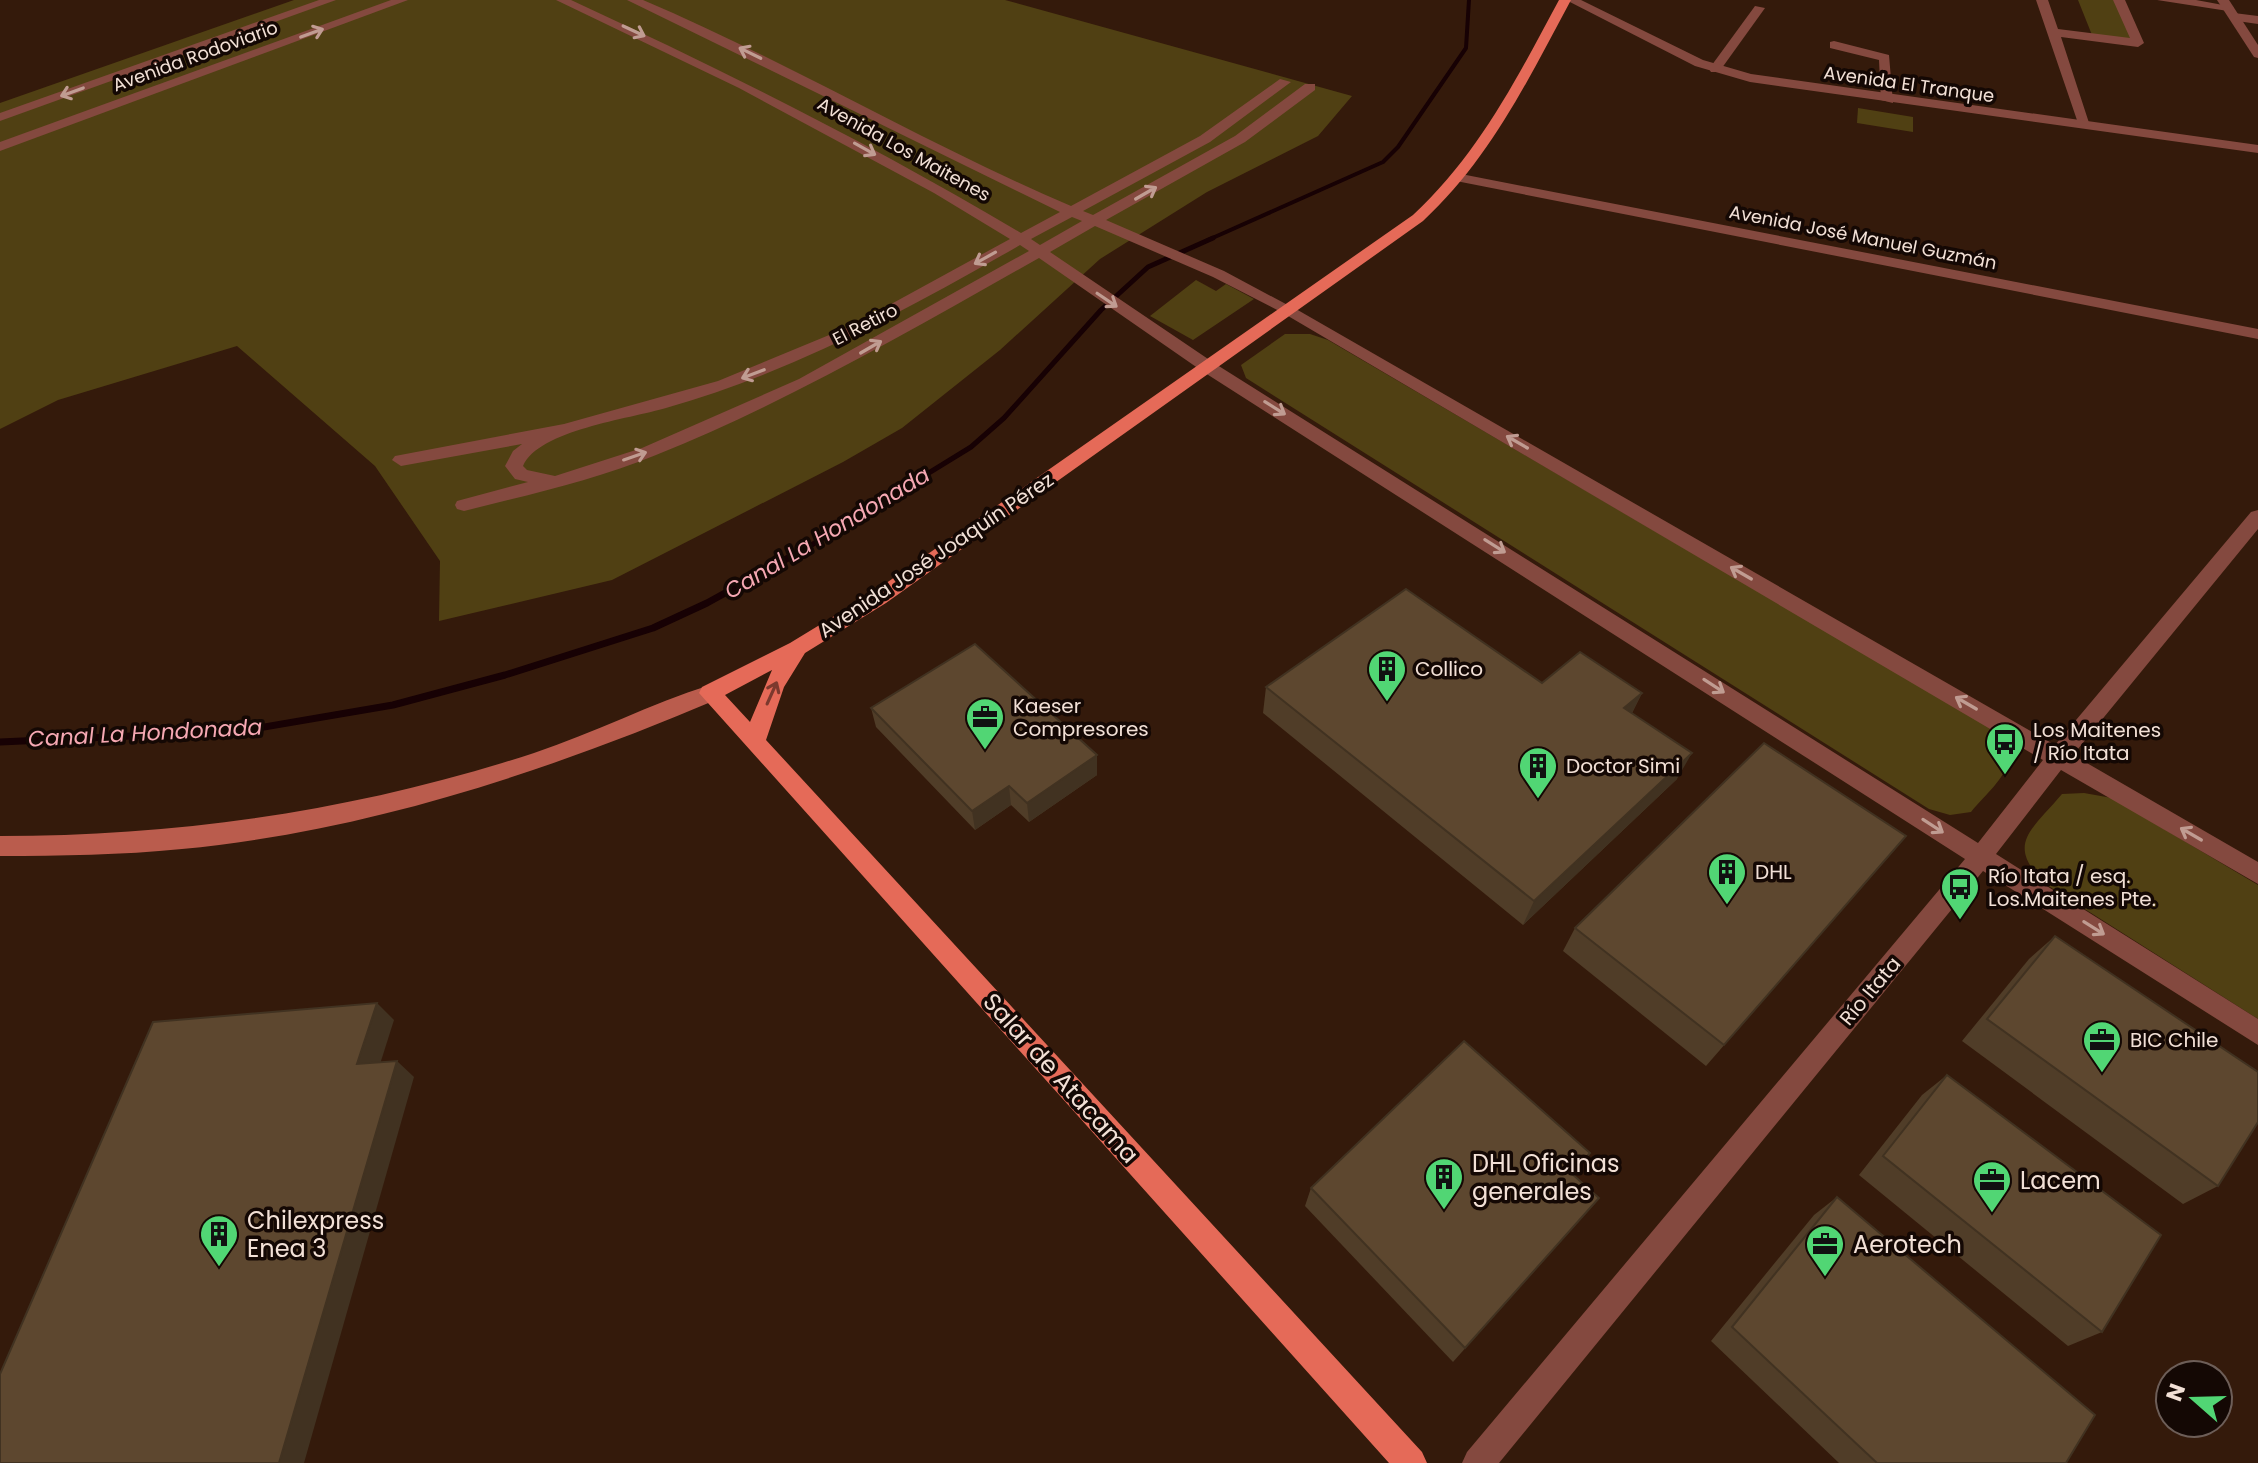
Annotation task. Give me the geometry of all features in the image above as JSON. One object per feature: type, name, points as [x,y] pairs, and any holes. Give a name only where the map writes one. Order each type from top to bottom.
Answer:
[{"type":"main road","name":"Avenida José Joaquín Pérez","points":[[0,846],[95,845],[172,839],[360,809],[467,783],[570,751],[710,693],[797,648],[879,598],[1418,218],[1461,178],[1485,147],[1565,0]]},
{"type":"main road","points":[[754,742],[774,685],[797,648]]},
{"type":"main road","name":"Salar de Atacama","points":[[710,693],[1411,1463]]},
{"type":"street","name":"Avenida Rodoviario","points":[[1,117],[330,0]]},
{"type":"street","name":"Avenida Rodoviario","points":[[0,147],[402,0]]},
{"type":"street","name":"Avenida Los Maitenes","points":[[562,0],[744,85],[939,190],[1021,239],[1208,367],[2258,1033]]},
{"type":"street","name":"Avenida Los Maitenes","points":[[633,0],[787,71],[996,178],[1212,269],[1289,310],[2258,874]]},
{"type":"street","name":"Avenida El Tranque","points":[[1572,0],[1715,69],[1779,84],[2258,149]]},
{"type":"street","points":[[2042,0],[2086,126]]},
{"type":"street","points":[[2053,32],[2138,43],[2119,0]]},
{"type":"street","points":[[2163,0],[2229,8],[2258,20]]},
{"type":"street","points":[[1715,69],[1759,8]]},
{"type":"street","points":[[2229,8],[2258,54]]},
{"type":"street","points":[[1834,45],[1886,60],[1888,100]]},
{"type":"street","points":[[744,85],[775,84],[786,77],[787,71]]},
{"type":"street","name":"El Retiro","points":[[401,460],[547,435],[688,396],[792,358],[862,326],[1021,239],[1233,120],[1285,82]]},
{"type":"street","name":"El Retiro","points":[[464,505],[561,480],[648,452],[769,401],[1098,221],[1256,129],[1310,87]]},
{"type":"street","points":[[1271,94],[1288,96],[1293,102]]},
{"type":"street","points":[[0,140],[29,136]]},
{"type":"street","name":"Avenida José Manuel Guzmán","points":[[1461,178],[2258,334]]},
{"type":"street","points":[[547,435],[524,450],[514,466],[528,478],[561,480]]},
{"type":"street","name":"Río Itata","points":[[1478,1463],[1981,857],[2058,757],[2258,516]]},
{"type":"shaded area","points":[[294,0],[1005,0],[1352,96],[1318,136],[1207,192],[1100,259],[1000,350],[902,428],[843,462],[612,580],[439,621],[440,561],[375,466],[237,346],[58,400],[0,429],[0,103]]},
{"type":"shaded area","points":[[2078,0],[2116,0],[2133,40],[2092,35]]},
{"type":"shaded area","points":[[1858,108],[1913,117],[1913,132],[1857,123]]},
{"type":"shaded area","points":[[1196,280],[1216,291],[1226,284],[1254,299],[1193,340],[1150,316]]},
{"type":"shaded area","points":[[1285,334],[1310,334],[1328,340],[1990,727],[2002,739],[2007,750],[2008,760],[1999,781],[1971,812],[1950,815],[1929,809],[1246,378],[1241,365]]},
{"type":"shaded area","points":[[2084,793],[2112,798],[2258,885],[2258,1019],[2047,885],[2034,871],[2025,848],[2032,828],[2062,794]]},
{"type":"building","points":[[1406,589],[1542,683],[1580,652],[1642,693],[1624,708],[1692,753],[1534,901],[1266,687]]},
{"type":"building","name":"Kaeser Compresores","points":[[975,644],[1097,755],[1027,803],[1009,786],[972,811],[871,708]]},
{"type":"building","name":"DHL","points":[[1764,743],[1906,836],[1724,1045],[1575,928]]},
{"type":"building","name":"BIC Chile","points":[[2055,936],[2258,1072],[2258,1122],[2218,1186],[1987,1019]]},
{"type":"building","name":"Chilexpress Enea 3","points":[[377,1003],[357,1064],[397,1061],[279,1463],[0,1463],[0,1374],[153,1022]]},
{"type":"building","name":"DHL Oficinas generales","points":[[1464,1041],[1590,1153],[1571,1173],[1599,1198],[1465,1348],[1311,1188]]},
{"type":"building","name":"Lacem","points":[[1947,1075],[2161,1235],[2102,1332],[1883,1156]]},
{"type":"building","name":"Aerotech","points":[[1837,1197],[2095,1415],[2066,1463],[1877,1463],[1732,1327]]},
{"type":"waterway","name":"Canal La Hondonada","points":[[1208,240],[1383,162],[1398,147],[1466,48],[1469,0]]},
{"type":"waterway","name":"Canal La Hondonada","points":[[805,549],[971,447],[1004,418],[1101,310],[1148,267],[1213,238]]},
{"type":"waterway","name":"Canal La Hondonada","points":[[0,742],[241,731],[393,705],[505,675],[653,628],[707,603],[808,547]]},
{"type":"place","name":"Collico","points":[[1387,703]]},
{"type":"place","name":"Kaeser Compresores","points":[[985,751]]},
{"type":"place","name":"Los Maitenes / Río Itata","points":[[2005,776]]},
{"type":"place","name":"Doctor Simi","points":[[1538,800]]},
{"type":"place","name":"DHL","points":[[1727,906]]},
{"type":"place","name":"Río Itata / esq. Los.Maitenes Pte.","points":[[1960,921]]},
{"type":"place","name":"BIC Chile","points":[[2102,1074]]},
{"type":"place","name":"DHL Oficinas generales","points":[[1444,1211]]},
{"type":"place","name":"Lacem","points":[[1992,1214]]},
{"type":"place","name":"Chilexpress Enea 3","points":[[219,1268]]},
{"type":"place","name":"Aerotech","points":[[1825,1278]]}]
